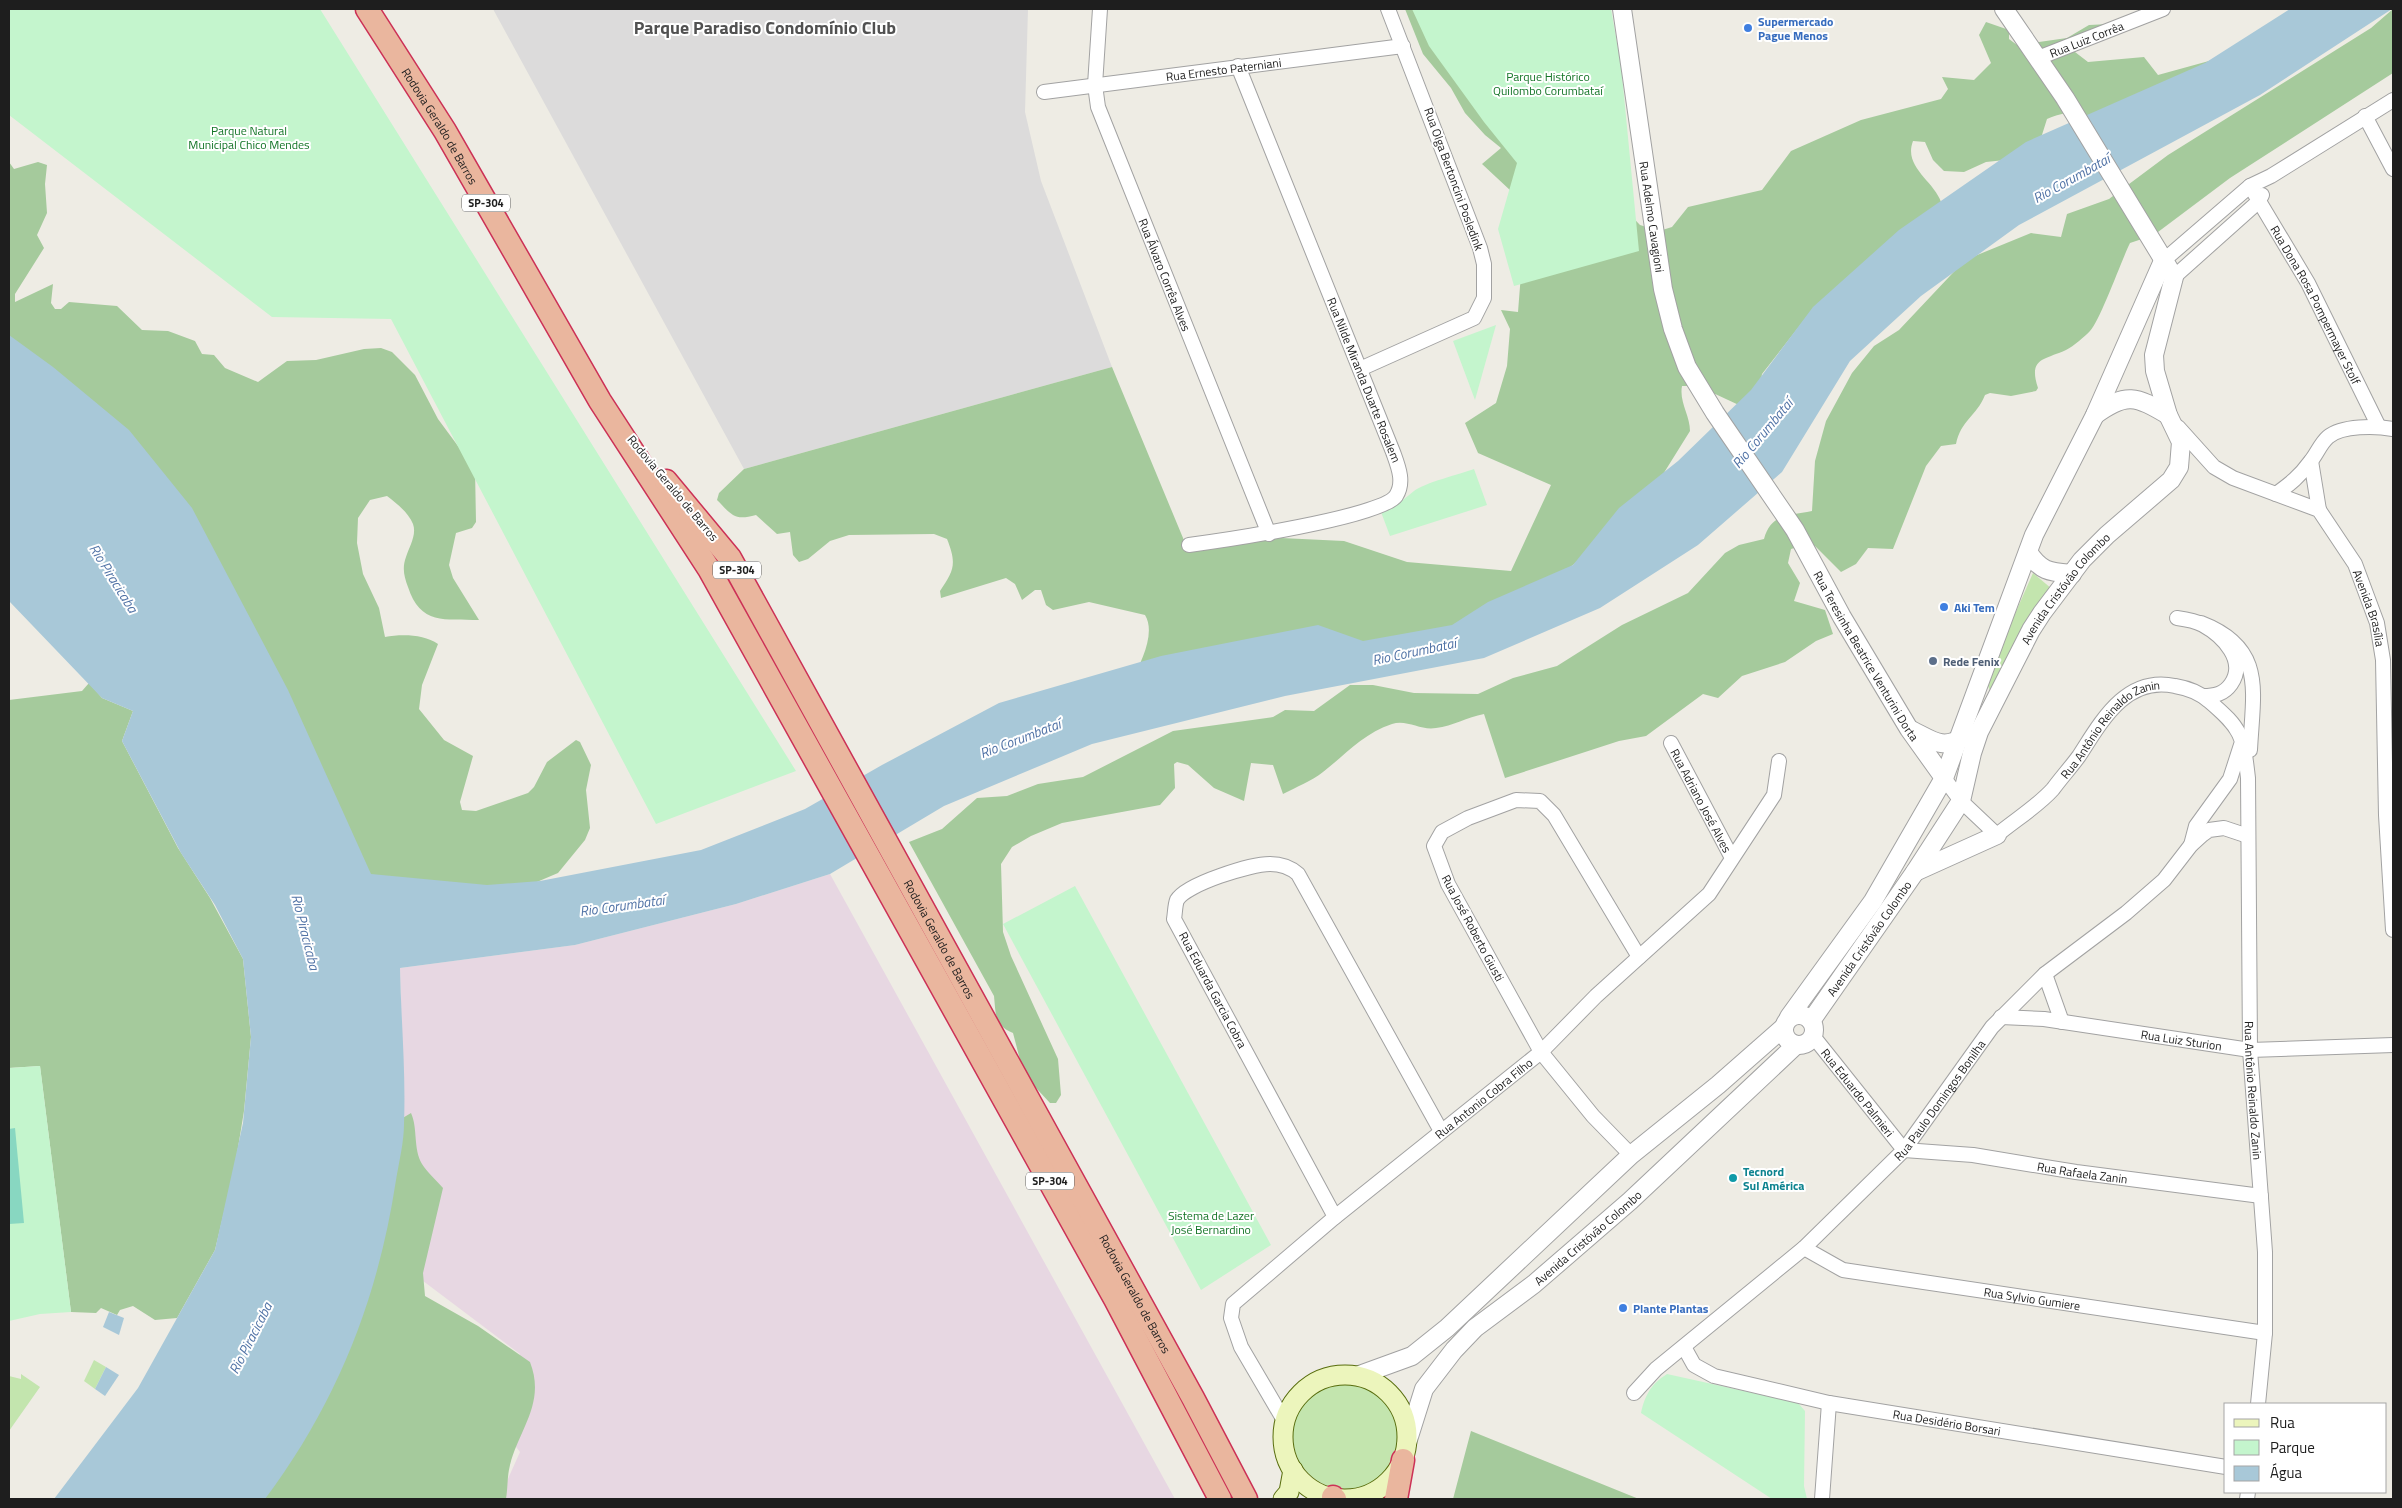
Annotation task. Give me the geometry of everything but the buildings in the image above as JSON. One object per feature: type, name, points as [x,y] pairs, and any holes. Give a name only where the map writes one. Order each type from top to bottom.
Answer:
[{"type":"highway","name":"Rodovia Geraldo de Barros","points":[[367,9],[445,131],[600,401],[709,569],[823,772],[898,883],[1246,1499]]},
{"type":"highway","name":"Rodovia Geraldo de Barros","points":[[600,401],[730,558],[842,761],[898,883],[1220,1499]]},
{"type":"highway","points":[[1396,1499],[1404,1453]]},
{"type":"main road","points":[[1342,1374],[1358,1376],[1372,1381],[1396,1401],[1403,1415],[1407,1430],[1404,1453],[1391,1478],[1374,1491],[1347,1499],[1326,1498],[1313,1492],[1293,1470],[1283,1440],[1285,1422],[1290,1407],[1300,1394],[1312,1384],[1326,1377],[1342,1374]]},
{"type":"main road","points":[[1283,1499],[1289,1492],[1293,1470]]},
{"type":"street","name":"Rua Álvaro Corrêa Alves","points":[[1100,9],[1095,84],[1098,106],[1269,534]]},
{"type":"street","name":"Rua Olga Bertoncini Posledink","points":[[1360,369],[1474,318],[1484,298],[1484,264],[1480,248],[1388,9]]},
{"type":"street","name":"Rua Adelmo Cavagioni","points":[[1622,9],[1663,289],[1673,329],[1687,367],[1715,413],[1795,530]]},
{"type":"street","points":[[2004,9],[2065,98],[2174,278],[2258,202],[2271,176]]},
{"type":"street","name":"Rua Luiz Corrêa","points":[[2038,58],[2163,9]]},
{"type":"street","name":"Rua Ernesto Paterniani","points":[[1044,92],[1403,46]]},
{"type":"street","name":"Rua Nilde Miranda Duarte Rosalem","points":[[1189,545],[1269,534],[1362,511],[1384,504],[1396,496],[1400,485],[1400,471],[1238,66]]},
{"type":"street","name":"Avenida Cristóvão Colombo","points":[[1358,1376],[1412,1356],[1447,1328],[1631,1155],[1718,1086],[1787,1022],[1873,901],[1944,778],[2034,535],[2095,415],[2163,261],[2250,186],[2271,176],[2393,100]]},
{"type":"street","points":[[2366,116],[2393,169]]},
{"type":"street","name":"Rua Dona Rosa Pompermayer Stolf","points":[[2250,186],[2308,283],[2379,427]]},
{"type":"street","name":"Avenida Cristóvão Colombo","points":[[1812,1029],[1916,872],[1960,801],[1979,732],[1992,710],[2031,630],[2072,574],[2107,535],[2171,480],[2179,467],[2181,442],[2168,415],[2155,371],[2154,355],[2174,278]]},
{"type":"street","points":[[2095,415],[2112,403],[2132,398],[2146,402],[2168,415],[2214,467],[2233,478],[2319,510],[2311,461]]},
{"type":"street","points":[[2276,494],[2296,480],[2311,461],[2319,446],[2329,436],[2350,429],[2379,427],[2393,430]]},
{"type":"street","name":"Avenida Brasília","points":[[2319,510],[2355,564],[2377,623],[2383,660],[2386,815],[2393,930]]},
{"type":"street","name":"Rua Teresinha Beatrice Venturini Dorta","points":[[1795,530],[1842,617],[1909,728],[1944,778]]},
{"type":"street","points":[[2028,552],[2038,565],[2047,571],[2072,574]]},
{"type":"street","name":"Rua Antônio Reinaldo Zanin","points":[[2177,618],[2201,623],[2217,629],[2233,640],[2241,648],[2251,673],[2248,778],[2250,1050],[2265,1252],[2265,1333],[2258,1403]]},
{"type":"street","name":"Rua Antônio Reinaldo Zanin","points":[[2201,623],[2224,642],[2235,657],[2237,666],[2236,676],[2229,687],[2218,695],[2203,696]]},
{"type":"street","name":"Rua Antônio Reinaldo Zanin","points":[[1997,835],[2050,791],[2078,757],[2104,716],[2125,696],[2145,686],[2161,684],[2181,687],[2203,696],[2230,720],[2242,737],[2248,778]]},
{"type":"street","points":[[1909,728],[1941,745],[1956,742],[1975,728],[1992,710]]},
{"type":"street","points":[[2190,845],[2196,826],[2230,779],[2240,752],[2242,737]]},
{"type":"street","name":"Rua Adriano José Alves","points":[[1671,743],[1732,858]]},
{"type":"street","name":"Rua Antonio Cobra Filho","points":[[1285,1422],[1241,1346],[1231,1318],[1233,1304],[1335,1217],[1541,1052],[1596,996],[1709,894],[1774,796],[1779,761]]},
{"type":"street","points":[[1916,872],[1997,835],[1960,801],[1944,778]]},
{"type":"street","name":"Rua José Roberto Giusti","points":[[1631,1155],[1593,1116],[1541,1052],[1448,884],[1434,846],[1442,832],[1468,818],[1516,800],[1540,802],[1554,815],[1639,957]]},
{"type":"street","name":"Rua Paulo Domingos Bonilha","points":[[1634,1393],[1656,1370],[1804,1248],[1904,1150],[2001,1017],[2046,974],[2126,913],[2164,880],[2190,845],[2202,835],[2216,829],[2230,829],[2248,836]]},
{"type":"street","name":"Rua Eduarda Garcia Cobra","points":[[1335,1217],[1174,919],[1177,900],[1188,890],[1226,874],[1270,864],[1290,867],[1298,874],[1441,1131]]},
{"type":"street","points":[[2046,974],[2062,1022]]},
{"type":"street","points":[[1802,1015],[1812,1029],[1806,1044],[1796,1045],[1787,1041],[1787,1022],[1802,1015]]},
{"type":"street","name":"Rua Luiz Sturion","points":[[2001,1017],[2062,1022],[2250,1050],[2393,1045]]},
{"type":"street","name":"Rua Eduardo Palmieri","points":[[1812,1029],[1904,1150]]},
{"type":"street","name":"Avenida Cristóvão Colombo","points":[[1404,1453],[1424,1389],[1454,1350],[1475,1328],[1534,1284],[1630,1201],[1796,1045]]},
{"type":"street","name":"Rua Rafaela Zanin","points":[[1904,1150],[1973,1156],[2076,1172],[2261,1196]]},
{"type":"street","name":"Rua Sylvio Gumiere","points":[[1804,1248],[1842,1270],[2265,1333]]},
{"type":"street","name":"Rua Desidério Borsari","points":[[1684,1347],[1694,1365],[1714,1376],[1829,1402],[2224,1467]]},
{"type":"street","points":[[1822,1499],[1829,1402]]},
{"type":"shaded area","points":[[493,9],[1028,9],[1025,112],[1041,181],[1112,367],[744,469]]},
{"type":"shaded area","points":[[830,874],[1175,1499],[499,1499],[520,1452],[481,1402],[520,1354],[382,1250],[404,1125],[400,968],[575,945],[736,904]]},
{"type":"green space","name":"Parque Natural Municipal Chico Mendes","points":[[9,9],[320,9],[796,771],[656,824],[391,319],[272,317],[9,115]]},
{"type":"green space","points":[[1405,9],[1433,9],[1640,225],[1659,231],[1672,227],[1688,207],[1762,190],[1791,151],[1861,120],[1941,99],[1948,89],[1942,77],[1974,80],[1991,63],[1979,35],[1986,22],[2009,30],[2009,39],[2017,45],[2067,38],[2089,25],[2109,24],[2075,52],[2088,62],[2144,57],[2158,75],[2267,45],[2097,119],[2067,113],[2047,119],[2041,138],[2005,160],[1986,162],[1964,172],[1944,171],[1933,160],[1925,142],[1913,141],[1912,159],[1941,202],[1812,310],[1762,374],[1756,413],[1698,386],[1682,386],[1682,398],[1690,431],[1647,500],[1573,565],[1495,623],[1132,680],[1143,657],[1148,639],[1148,622],[1145,615],[1089,602],[1053,610],[1046,605],[1041,590],[1035,590],[1022,600],[1015,584],[1006,578],[941,598],[940,591],[951,572],[953,561],[947,539],[934,534],[849,535],[830,541],[808,559],[799,562],[793,555],[790,532],[777,534],[756,515],[738,517],[726,510],[717,500],[719,493],[744,469],[1112,367],[1188,550],[1281,538],[1344,541],[1407,562],[1511,571],[1551,485],[1478,453],[1465,423],[1496,403],[1507,366],[1510,329],[1501,310],[1518,312],[1522,261],[1553,230],[1482,164],[1501,148],[1485,135],[1465,113],[1451,88],[1423,54]]},
{"type":"green space","name":"Parque Histórico Quilombo Corumbataí","points":[[1412,9],[1611,9],[1621,65],[1639,251],[1514,286],[1498,229],[1517,163],[1484,122],[1429,46]]},
{"type":"green space","points":[[2393,9],[2393,73],[2230,178],[2154,235],[2130,243],[2094,325],[2088,333],[2072,346],[2037,365],[2035,378],[2038,388],[2036,391],[2011,396],[1990,393],[1985,395],[1977,409],[1961,429],[1956,444],[1941,446],[1926,466],[1893,549],[1868,548],[1856,564],[1841,572],[1815,546],[1804,545],[1791,549],[1788,563],[1800,583],[1794,601],[1825,610],[1833,634],[1816,641],[1785,662],[1742,676],[1718,698],[1703,694],[1646,736],[1619,741],[1505,778],[1484,714],[1436,728],[1398,723],[1372,733],[1319,775],[1283,794],[1273,765],[1251,763],[1244,801],[1214,788],[1188,765],[1177,762],[1174,764],[1175,788],[1160,805],[1062,823],[1031,836],[1012,847],[1001,864],[1003,932],[1011,956],[1058,1059],[1061,1095],[1056,1103],[1050,1103],[1024,1075],[1013,1033],[1002,1027],[999,1023],[994,996],[909,842],[942,829],[977,798],[1007,796],[1038,784],[1083,777],[1173,731],[1273,717],[1285,710],[1314,711],[1350,685],[1373,685],[1414,693],[1478,694],[1513,678],[1557,666],[1622,625],[1688,593],[1725,553],[1739,545],[1764,539],[1771,524],[1782,517],[1812,511],[1815,461],[1826,421],[1852,373],[1874,346],[1899,330],[1965,260],[2031,233],[2061,237],[2067,214],[2109,199],[2168,155],[2371,28]]},
{"type":"green space","points":[[9,162],[14,169],[38,162],[47,165],[45,184],[47,213],[37,235],[44,248],[15,294],[15,302],[53,284],[51,303],[55,309],[61,309],[69,302],[117,306],[142,330],[168,331],[195,341],[202,354],[214,355],[225,368],[258,382],[287,361],[316,360],[364,349],[381,348],[392,352],[415,375],[438,419],[475,469],[476,522],[472,528],[456,533],[449,565],[453,578],[479,620],[435,617],[419,608],[413,599],[404,572],[405,561],[413,537],[413,524],[405,512],[387,496],[370,500],[358,518],[357,543],[363,574],[379,608],[385,637],[398,635],[412,636],[426,638],[438,644],[422,685],[419,709],[444,740],[473,756],[460,802],[462,810],[476,811],[528,793],[534,787],[547,762],[576,740],[580,742],[591,765],[586,790],[590,828],[585,840],[558,873],[506,895],[369,878],[9,380]]},
{"type":"green space","points":[[1496,325],[1475,400],[1453,341]]},
{"type":"green space","points":[[1474,469],[1487,505],[1390,536],[1381,512],[1395,505],[1419,488]]},
{"type":"green space","points":[[2033,573],[2052,589],[1991,693],[1988,686],[2003,641]]},
{"type":"green space","points":[[89,683],[102,698],[133,711],[122,741],[178,848],[210,898],[243,959],[251,1037],[244,1111],[235,1166],[215,1250],[177,1318],[155,1320],[133,1306],[120,1310],[117,1315],[101,1308],[96,1313],[71,1312],[40,1066],[9,1068],[9,700],[82,691]]},
{"type":"green space","name":"Sistema de Lazer José Bernardino","points":[[1075,886],[1271,1245],[1201,1290],[1003,924]]},
{"type":"green space","points":[[40,1066],[71,1312],[40,1314],[9,1321],[9,1068]]},
{"type":"green space","points":[[411,1113],[419,1158],[426,1170],[443,1188],[423,1273],[425,1296],[478,1326],[530,1362],[534,1377],[533,1403],[510,1465],[506,1499],[232,1499],[396,1122]]},
{"type":"green space","points":[[15,1128],[24,1223],[9,1224],[9,1129]]},
{"type":"green space","points":[[94,1360],[106,1367],[95,1389],[84,1381]]},
{"type":"green space","points":[[21,1374],[40,1387],[9,1431],[9,1376],[21,1379]]},
{"type":"green space","points":[[1667,1374],[1798,1403],[1805,1411],[1804,1486],[1807,1499],[1772,1499],[1641,1413],[1650,1390]]},
{"type":"green space","points":[[1346,1383],[1366,1387],[1383,1399],[1395,1416],[1399,1436],[1395,1456],[1383,1473],[1366,1485],[1346,1489],[1326,1485],[1309,1473],[1297,1456],[1293,1436],[1297,1416],[1309,1399],[1326,1387]]},
{"type":"green space","points":[[1471,1431],[1629,1495],[1639,1499],[1453,1499]]},
{"type":"water","points":[[2290,9],[2392,9],[2260,95],[2019,225],[1921,296],[1850,361],[1782,472],[1698,545],[1600,608],[1484,658],[1285,696],[1092,744],[944,806],[830,874],[736,904],[575,945],[400,968],[404,1131],[388,1224],[366,1308],[351,1348],[333,1387],[291,1463],[265,1499],[54,1499],[138,1388],[215,1250],[243,1123],[251,1037],[243,959],[215,905],[181,853],[122,741],[133,711],[102,698],[9,601],[9,335],[53,367],[129,430],[192,508],[288,690],[371,874],[487,885],[540,881],[701,850],[805,809],[882,765],[999,703],[1161,656],[1318,625],[1363,641],[1452,625],[1488,602],[1573,565],[1619,508],[1678,461],[1751,390],[1813,307],[1899,230],[2026,142],[2205,63]]},
{"type":"water","points":[[109,1312],[124,1318],[119,1335],[103,1327]]},
{"type":"water","points":[[106,1367],[119,1375],[105,1396],[95,1389]]},
{"type":"place","name":"Supermercado Pague Menos","points":[[1748,28]]},
{"type":"place","name":"Aki Tem","points":[[1944,607]]},
{"type":"place","name":"Rede Fenix","points":[[1933,661]]},
{"type":"place","name":"Tecnord Sul América","points":[[1733,1178]]},
{"type":"place","name":"Plante Plantas","points":[[1623,1308]]},
{"type":"district","name":"Parque Paradiso Condomínio Club","points":[[765,27]]},
{"type":"water label","name":"Rio Corumbataí","points":[[2071,178]]},
{"type":"water label","name":"Rio Corumbataí","points":[[1762,433]]},
{"type":"water label","name":"Rio Piracicaba","points":[[114,578]]},
{"type":"water label","name":"Rio Corumbataí","points":[[1414,651]]},
{"type":"water label","name":"Rio Corumbataí","points":[[1020,738]]},
{"type":"water label","name":"Rio Corumbataí","points":[[622,905]]},
{"type":"water label","name":"Rio Piracicaba","points":[[306,932]]},
{"type":"water label","name":"Rio Piracicaba","points":[[250,1338]]}]
